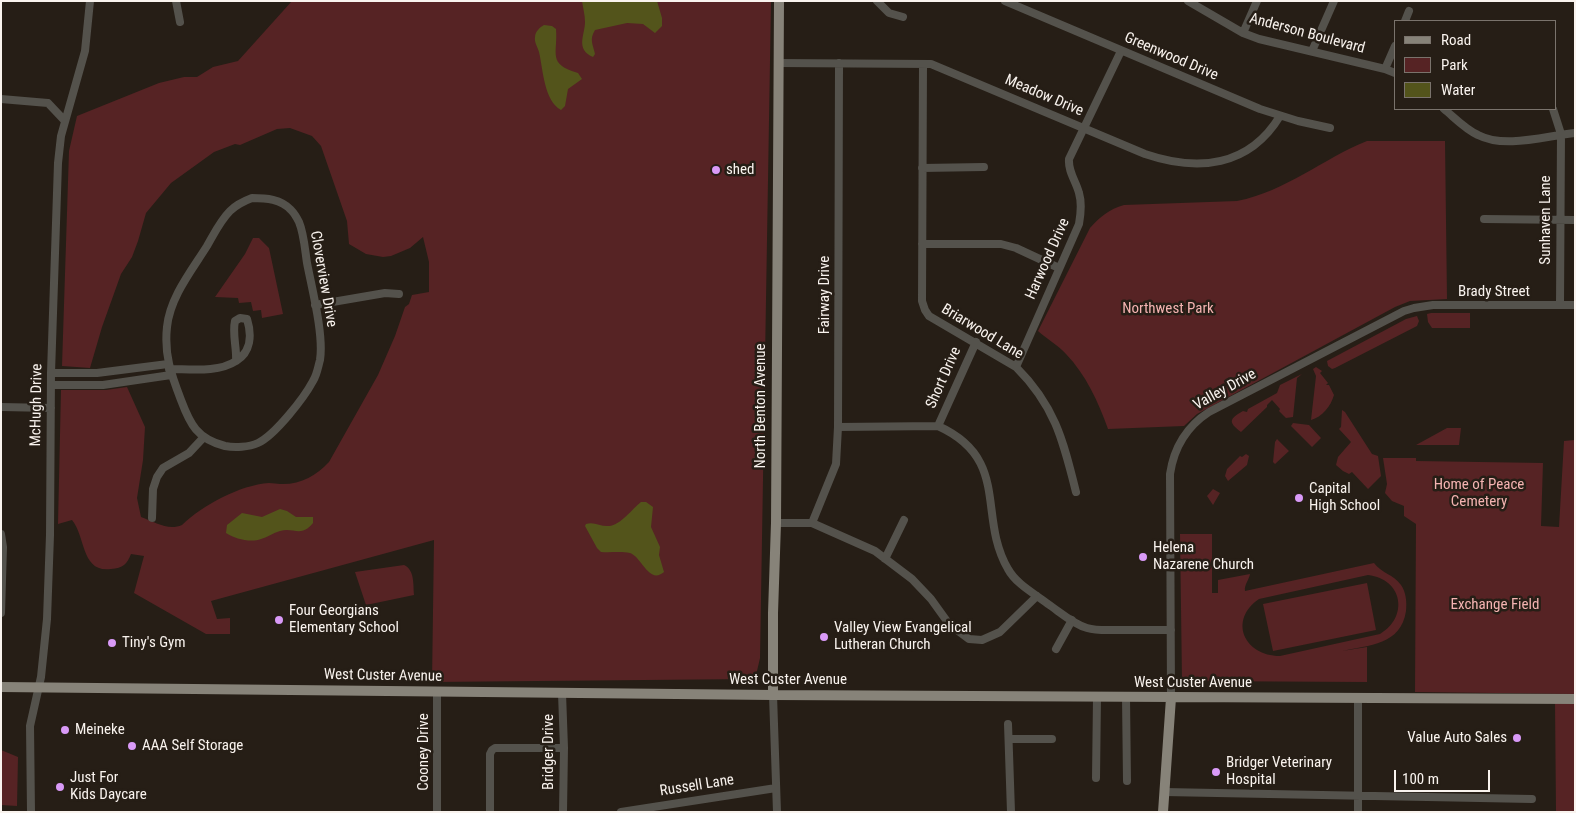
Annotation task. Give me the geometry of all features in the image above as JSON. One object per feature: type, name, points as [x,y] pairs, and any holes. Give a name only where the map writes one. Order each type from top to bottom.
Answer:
[{"type":"main road","name":"North Benton Avenue","points":[[773,695],[776,522],[779,1]]},
{"type":"main road","name":"West Custer Avenue","points":[[1,687],[773,695],[1575,699]]},
{"type":"main road","points":[[1163,812],[1170,698]]},
{"type":"street","name":"McHugh Drive","points":[[31,812],[30,726],[45,648],[47,619],[51,373],[58,163],[61,136],[84,51],[90,1]]},
{"type":"street","points":[[176,1],[180,22]]},
{"type":"street","points":[[877,1],[889,13],[903,16]]},
{"type":"street","name":"Greenwood Drive","points":[[1005,1],[1280,116],[1330,128]]},
{"type":"street","name":"Anderson Boulevard","points":[[1188,1],[1243,33],[1259,39],[1394,73]]},
{"type":"street","points":[[1243,33],[1257,1]]},
{"type":"street","points":[[1312,51],[1334,1]]},
{"type":"street","points":[[1405,20],[1409,12]]},
{"type":"street","points":[[1385,69],[1394,48]]},
{"type":"street","name":"Harwood Drive","points":[[1016,367],[1059,268],[1077,232],[1081,215],[1080,194],[1071,175],[1069,163],[1071,153],[1121,51]]},
{"type":"street","name":"Meadow Drive","points":[[778,63],[931,64],[1159,159],[1173,162],[1200,164],[1229,159],[1248,150],[1268,134],[1280,116]]},
{"type":"street","name":"Fairway Drive","points":[[812,523],[836,464],[838,427],[839,63]]},
{"type":"street","name":"Briarwood Lane","points":[[923,64],[922,301],[925,310],[929,316],[1016,367],[1038,391],[1054,419],[1065,447],[1076,492]]},
{"type":"street","points":[[1,99],[48,103],[65,121]]},
{"type":"street","points":[[1445,110],[1472,131],[1487,139],[1496,141],[1506,142],[1575,133]]},
{"type":"street","name":"Sunhaven Lane","points":[[1553,110],[1561,134],[1560,305]]},
{"type":"street","points":[[922,168],[984,167]]},
{"type":"street","name":"Cloverview Drive","points":[[252,198],[265,198],[280,202],[291,210],[299,223],[315,306],[321,348],[317,372],[312,383],[279,426],[258,443],[244,446],[226,446],[203,438],[188,421],[170,369],[166,342],[167,324],[170,312],[181,288],[220,225],[230,212],[241,203],[252,198]]},
{"type":"street","points":[[1484,219],[1575,220]]},
{"type":"street","points":[[922,244],[1001,244],[1016,248],[1059,268]]},
{"type":"street","points":[[315,306],[385,293],[399,294]]},
{"type":"street","name":"Brady Street","points":[[1414,308],[1433,305],[1575,305]]},
{"type":"street","name":"Valley Drive","points":[[1170,698],[1170,474],[1175,451],[1184,435],[1197,421],[1209,412],[1396,315],[1414,308]]},
{"type":"street","points":[[51,373],[217,368],[232,364],[236,361],[246,352],[249,341],[248,325],[246,319],[243,318],[235,321],[236,361]]},
{"type":"street","name":"Short Drive","points":[[938,426],[976,342]]},
{"type":"street","points":[[51,385],[103,384],[170,369]]},
{"type":"street","points":[[1,408],[51,408]]},
{"type":"street","points":[[838,427],[938,426],[952,432],[975,454],[982,467],[990,489],[999,553],[1009,572],[1021,584],[1072,620],[1091,629],[1171,630]]},
{"type":"street","points":[[152,518],[153,489],[156,477],[163,468],[189,453],[203,438]]},
{"type":"street","points":[[885,558],[904,520]]},
{"type":"street","points":[[776,522],[812,523],[875,551],[912,579],[932,599],[949,624],[969,639],[982,640],[1000,632],[1037,596]]},
{"type":"street","points":[[1,534],[3,546],[1,613]]},
{"type":"street","points":[[1056,649],[1072,620]]},
{"type":"street","name":"Cooney Drive","points":[[437,692],[437,812]]},
{"type":"street","name":"Bridger Drive","points":[[562,693],[564,748],[563,812]]},
{"type":"street","name":"North Benton Avenue","points":[[773,695],[776,812]]},
{"type":"street","points":[[1096,778],[1097,697]]},
{"type":"street","points":[[1126,697],[1127,780]]},
{"type":"street","points":[[1358,698],[1358,812]]},
{"type":"street","points":[[1008,724],[1010,812]]},
{"type":"street","points":[[1008,739],[1052,740]]},
{"type":"street","points":[[490,812],[490,754],[492,750],[495,748],[564,748]]},
{"type":"street","name":"Russell Lane","points":[[621,812],[776,788]]},
{"type":"street","points":[[1164,792],[1532,799]]},
{"type":"green space","points":[[292,1],[771,1],[760,658],[757,671],[752,679],[432,682],[434,540],[211,601],[217,619],[230,618],[230,634],[206,634],[134,593],[144,556],[131,554],[126,563],[119,568],[101,569],[89,560],[72,520],[58,524],[61,390],[106,390],[127,387],[145,427],[143,460],[137,498],[141,517],[162,525],[177,527],[211,503],[234,492],[269,483],[294,483],[307,479],[324,467],[329,462],[378,375],[405,307],[409,304],[412,295],[429,292],[429,262],[423,237],[410,248],[391,256],[383,257],[366,254],[349,244],[347,221],[321,146],[312,136],[290,128],[277,129],[240,145],[235,144],[214,152],[171,183],[146,213],[132,257],[121,274],[90,368],[62,366],[69,151],[77,116],[159,83],[184,77],[197,77],[213,67],[238,61]]},
{"type":"green space","name":"Northwest Park","points":[[1367,141],[1445,141],[1447,299],[1410,301],[1395,307],[1197,414],[1184,426],[1108,429],[1096,399],[1080,371],[1063,351],[1038,331],[1090,228],[1097,220],[1124,205],[1237,201],[1255,196],[1272,190]]},
{"type":"green space","points":[[253,238],[259,238],[269,248],[283,314],[262,318],[261,310],[253,311],[251,302],[239,303],[238,298],[215,297],[245,254]]},
{"type":"green space","points":[[1470,313],[1470,328],[1432,328],[1428,322],[1427,314]]},
{"type":"green space","points":[[1417,316],[1419,321],[1417,326],[1335,368],[1332,369],[1328,366],[1327,361],[1406,319]]},
{"type":"green space","points":[[1316,367],[1322,371],[1320,373],[1328,383],[1326,385],[1329,385],[1334,395],[1325,411],[1311,420],[1316,376],[1313,369]]},
{"type":"green space","points":[[1302,374],[1297,378],[1293,417],[1286,418],[1272,400],[1241,432],[1234,426],[1232,421],[1235,416],[1243,411],[1247,412],[1248,409],[1277,393],[1280,385]]},
{"type":"green space","points":[[1342,410],[1372,454],[1378,456],[1381,476],[1368,489],[1352,472],[1349,474],[1336,465],[1338,457],[1351,442],[1339,429],[1341,427]]},
{"type":"green space","points":[[1293,423],[1309,425],[1321,438],[1312,447],[1291,426]]},
{"type":"green space","points":[[1447,428],[1461,428],[1459,445],[1416,445]]},
{"type":"green space","points":[[1277,439],[1289,451],[1275,464],[1273,462]]},
{"type":"green space","name":"Exchange Field","points":[[1575,440],[1575,694],[1415,692],[1416,524],[1404,516],[1404,506],[1392,501],[1385,493],[1387,484],[1383,458],[1416,458],[1416,461],[1543,463],[1541,526],[1559,527],[1564,441]]},
{"type":"green space","points":[[1246,454],[1249,456],[1247,465],[1228,481],[1225,476],[1227,469],[1240,456],[1242,457]]},
{"type":"green space","points":[[1213,489],[1220,493],[1213,505],[1207,496]]},
{"type":"green space","points":[[1180,534],[1212,534],[1212,593],[1218,593],[1218,580],[1250,574],[1245,591],[1374,563],[1398,581],[1404,591],[1406,611],[1398,631],[1382,642],[1342,651],[1367,647],[1367,682],[1182,681]],"holes":[[[1368,575],[1380,578],[1395,591],[1398,600],[1395,618],[1389,627],[1380,634],[1280,656],[1257,650],[1249,644],[1244,635],[1244,617],[1250,607],[1259,599]]]},
{"type":"green space","points":[[404,565],[408,567],[412,574],[414,595],[366,605],[355,572]]},
{"type":"green space","points":[[1367,583],[1376,630],[1273,651],[1263,604]]},
{"type":"green space","points":[[1555,703],[1575,704],[1575,812],[1556,812]]},
{"type":"green space","points":[[1,750],[18,757],[17,806],[1,805]]},
{"type":"water","points":[[582,1],[657,1],[662,18],[662,26],[655,33],[643,24],[627,23],[595,30],[592,39],[595,54],[593,57],[584,50],[582,41],[585,22]]},
{"type":"water","points":[[544,25],[552,26],[556,29],[556,57],[558,62],[568,70],[578,73],[582,79],[568,89],[565,106],[561,110],[551,100],[535,41],[535,35],[539,28]]},
{"type":"water","points":[[641,502],[646,502],[653,507],[651,527],[660,547],[659,555],[664,572],[659,575],[650,573],[630,553],[601,552],[585,526],[589,523],[606,526],[618,523]]},
{"type":"water","points":[[280,509],[296,517],[313,517],[313,523],[305,530],[280,531],[253,541],[243,540],[226,533],[227,525],[242,513],[262,517]]},
{"type":"place","name":"shed","points":[[716,170]]},
{"type":"place","name":"Capital High School","points":[[1299,498]]},
{"type":"place","name":"Helena Nazarene Church","points":[[1143,557]]},
{"type":"place","name":"Four Georgians Elementary School","points":[[279,620]]},
{"type":"place","name":"Valley View Evangelical Lutheran Church","points":[[824,637]]},
{"type":"place","name":"Tiny's Gym","points":[[112,643]]},
{"type":"place","name":"Meineke","points":[[65,730]]},
{"type":"place","name":"Value Auto Sales","points":[[1517,738]]},
{"type":"place","name":"AAA Self Storage","points":[[132,746]]},
{"type":"place","name":"Bridger Veterinary Hospital","points":[[1216,772]]},
{"type":"place","name":"Just For Kids Daycare","points":[[60,787]]},
{"type":"park label","name":"Home of Peace Cemetery","points":[[1479,494]]}]
